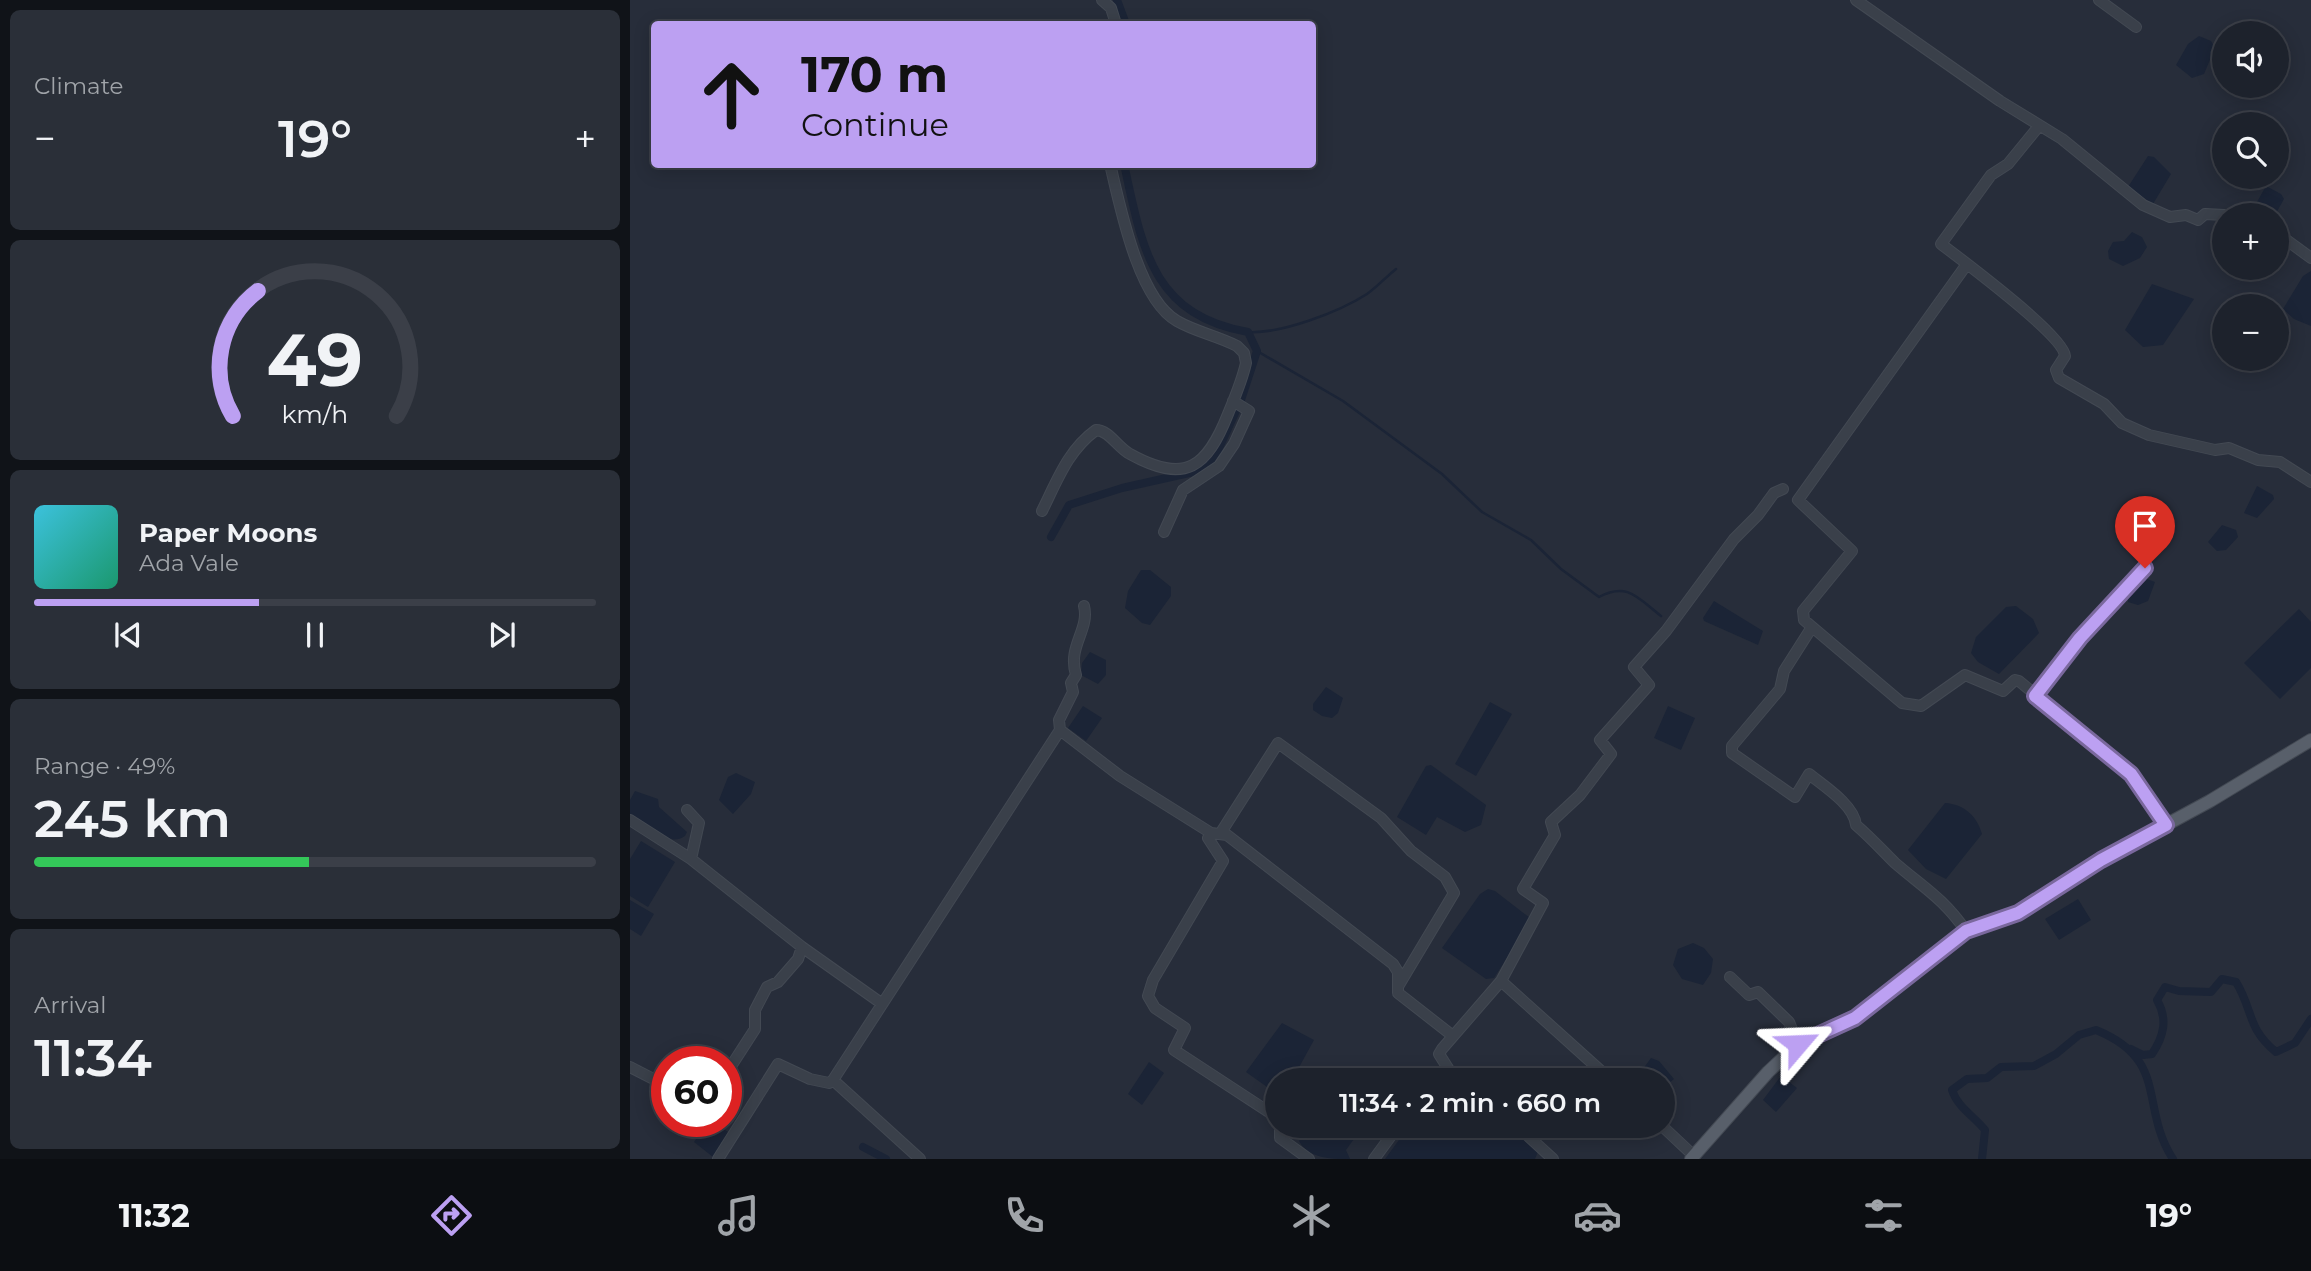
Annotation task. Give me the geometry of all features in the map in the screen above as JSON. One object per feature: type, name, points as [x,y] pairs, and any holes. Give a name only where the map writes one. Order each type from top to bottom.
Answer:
[{"type":"main road","points":[[1693,1157],[1768,1072],[1798,1044],[1855,1018],[1966,931],[2018,913],[2101,860],[2311,740]]},
{"type":"street","points":[[1102,0],[1111,8],[1115,21]]},
{"type":"street","points":[[1856,0],[2062,139],[2153,212],[2198,220],[2205,215],[2212,215]]},
{"type":"street","points":[[2099,0],[2136,27]]},
{"type":"street","points":[[2039,126],[2008,164],[1991,175],[1941,242],[2060,345],[2064,356],[2056,370],[2059,378],[2104,404],[2122,423],[2149,435],[2215,450],[2229,448],[2258,460],[2280,462],[2311,482]]},
{"type":"street","points":[[1042,511],[1068,458],[1082,440],[1096,430],[1104,431],[1130,454],[1159,465],[1183,470],[1204,461],[1214,447],[1246,363],[1244,354],[1227,341],[1175,320],[1155,298],[1132,246],[1111,168]]},
{"type":"street","points":[[2289,242],[2311,258]]},
{"type":"street","points":[[1967,264],[1798,500],[1852,551],[1803,611],[1804,620],[1902,703],[1921,706],[1965,675],[2003,691],[2015,680],[2131,774],[2166,825]]},
{"type":"street","points":[[1164,532],[1186,486],[1219,466],[1234,444],[1249,411],[1233,401]]},
{"type":"street","points":[[1449,1068],[1439,1055],[1453,1035],[1501,981],[1543,903],[1523,889],[1555,835],[1550,822],[1580,795],[1611,754],[1600,740],[1649,685],[1634,667],[1666,631],[1734,538],[1758,515],[1774,493],[1783,489]]},
{"type":"street","points":[[2035,696],[2080,638],[2145,568]]},
{"type":"street","points":[[742,1121],[778,1064],[810,1079],[829,1083],[834,1080],[881,1003],[1060,730],[1059,720],[1073,692],[1071,683],[1076,675],[1071,660],[1087,619],[1084,607]]},
{"type":"street","points":[[1812,627],[1784,671],[1780,689],[1732,746],[1732,753],[1795,797],[1809,775],[1836,796],[1855,819],[1856,825],[1877,842],[1895,863],[1937,894],[1966,931]]},
{"type":"street","points":[[1060,730],[1120,776],[1216,834],[1236,841],[1393,964],[1398,972],[1398,993],[1453,1035]]},
{"type":"street","points":[[1265,1110],[1174,1050],[1185,1028],[1155,1007],[1148,996],[1153,981],[1223,861],[1209,841],[1278,743],[1381,818],[1410,851],[1445,877],[1454,893],[1398,988]]},
{"type":"street","points":[[687,810],[699,823],[691,859]]},
{"type":"street","points":[[630,820],[691,859],[802,947],[881,1003]]},
{"type":"street","points":[[742,1049],[755,1029],[755,1010],[768,987],[778,982],[798,959],[802,947]]},
{"type":"street","points":[[1730,977],[1749,995],[1758,992],[1788,1022],[1798,1044]]},
{"type":"street","points":[[1501,981],[1598,1068]]},
{"type":"street","points":[[630,1068],[651,1078]]},
{"type":"street","points":[[834,1080],[919,1159]]},
{"type":"street","points":[[718,1159],[732,1137]]},
{"type":"street","points":[[1280,1138],[1309,1159]]},
{"type":"street","points":[[1374,1159],[1389,1138]]},
{"type":"street","points":[[1530,1138],[1553,1159]]},
{"type":"street","points":[[1674,1138],[1693,1157]]},
{"type":"water","points":[[2199,36],[2212,43],[2212,55],[2204,74],[2192,78],[2176,65],[2188,44]]},
{"type":"water","points":[[2148,156],[2154,157],[2171,174],[2153,204],[2128,187]]},
{"type":"water","points":[[2264,189],[2272,189],[2284,199],[2282,203],[2256,203]]},
{"type":"water","points":[[2132,232],[2142,237],[2147,247],[2140,258],[2123,266],[2109,259],[2108,251],[2113,242],[2124,241]]},
{"type":"water","points":[[2311,271],[2311,326],[2289,314],[2289,299],[2303,276]]},
{"type":"water","points":[[2152,284],[2194,299],[2163,345],[2143,347],[2125,330]]},
{"type":"water","points":[[2257,486],[2273,495],[2274,499],[2257,518],[2244,513]]},
{"type":"water","points":[[2222,525],[2236,530],[2238,537],[2226,550],[2217,551],[2208,542]]},
{"type":"water","points":[[1141,570],[1150,570],[1171,587],[1171,596],[1150,625],[1142,623],[1125,608],[1128,591]]},
{"type":"water","points":[[2144,578],[2155,582],[2148,601],[2138,605],[2128,602],[2128,594]]},
{"type":"water","points":[[1714,601],[1763,631],[1758,645],[1704,621],[1703,618]]},
{"type":"water","points":[[2016,606],[2033,619],[2039,633],[1999,674],[1978,662],[1971,653],[1976,637],[2006,607]]},
{"type":"water","points":[[2299,609],[2311,622],[2311,668],[2280,699],[2244,663]]},
{"type":"water","points":[[1090,652],[1106,660],[1106,675],[1098,684],[1081,675],[1082,663]]},
{"type":"water","points":[[1326,687],[1343,698],[1338,713],[1332,718],[1313,710],[1313,704]]},
{"type":"water","points":[[1490,702],[1512,714],[1476,776],[1455,764]]},
{"type":"water","points":[[1083,706],[1102,718],[1086,741],[1068,728]]},
{"type":"water","points":[[1668,706],[1695,718],[1681,750],[1654,738]]},
{"type":"water","points":[[1431,765],[1486,805],[1481,825],[1465,832],[1437,817],[1426,835],[1397,817],[1426,766]]},
{"type":"water","points":[[736,773],[755,782],[751,794],[733,814],[719,800],[728,777]]},
{"type":"water","points":[[635,791],[658,799],[659,807],[687,832],[685,836],[679,839],[665,838],[630,817],[630,800]]},
{"type":"water","points":[[1945,803],[1969,812],[1982,834],[1946,879],[1926,869],[1908,850]]},
{"type":"water","points":[[641,841],[675,862],[648,907],[630,896],[630,859]]},
{"type":"water","points":[[1488,889],[1495,891],[1530,918],[1530,922],[1494,978],[1486,979],[1442,948],[1480,894]]},
{"type":"water","points":[[2078,899],[2091,920],[2059,940],[2045,919]]},
{"type":"water","points":[[630,900],[654,914],[641,936],[630,929]]},
{"type":"water","points":[[1693,943],[1704,948],[1713,959],[1711,973],[1703,985],[1682,979],[1673,965],[1678,949]]},
{"type":"water","points":[[1282,1023],[1314,1040],[1299,1068],[1265,1068],[1265,1085],[1246,1072]]},
{"type":"water","points":[[1651,1058],[1659,1061],[1665,1068],[1644,1068]]},
{"type":"water","points":[[1149,1062],[1164,1073],[1142,1105],[1128,1094]]},
{"type":"water","points":[[1781,1076],[1797,1088],[1776,1112],[1763,1100]]},
{"type":"water","points":[[698,1137],[725,1137],[713,1157],[694,1142]]},
{"type":"water","points":[[1302,1138],[1355,1138],[1346,1150],[1350,1159],[1315,1155],[1299,1141]]},
{"type":"water","points":[[1400,1138],[1527,1138],[1539,1149],[1535,1159],[1385,1159]]},
{"type":"waterway","points":[[1117,0],[1125,21]]},
{"type":"waterway","points":[[1051,537],[1069,505],[1122,488],[1198,471],[1214,459],[1241,400],[1257,351],[1248,332],[1216,323],[1190,310],[1171,293],[1156,272],[1146,249],[1125,168]]},
{"type":"waterway","points":[[1248,332],[1293,326],[1341,308],[1367,294],[1396,269]]},
{"type":"waterway","points":[[1257,351],[1343,401],[1442,474],[1482,512],[1531,540],[1561,569],[1599,597],[1625,591],[1661,616]]},
{"type":"waterway","points":[[2131,1049],[2143,1055],[2152,1054],[2156,1047],[2163,1027],[2163,1014],[2157,1000],[2165,987],[2179,991],[2211,992],[2222,979],[2236,982],[2255,1027],[2276,1052],[2295,1043],[2311,1019]]},
{"type":"waterway","points":[[1982,1159],[1985,1130],[1962,1107],[1952,1090],[1967,1079],[1987,1078],[2001,1067],[2034,1066],[2056,1054],[2079,1035],[2096,1030],[2119,1042],[2144,1070],[2163,1140],[2173,1159]]},
{"type":"waterway","points":[[863,1147],[886,1159]]},
{"type":"route","points":[[1798,1044],[1855,1018],[1966,931],[2018,913],[2101,860],[2166,825],[2131,774],[2035,696],[2080,638],[2145,568]]}]
